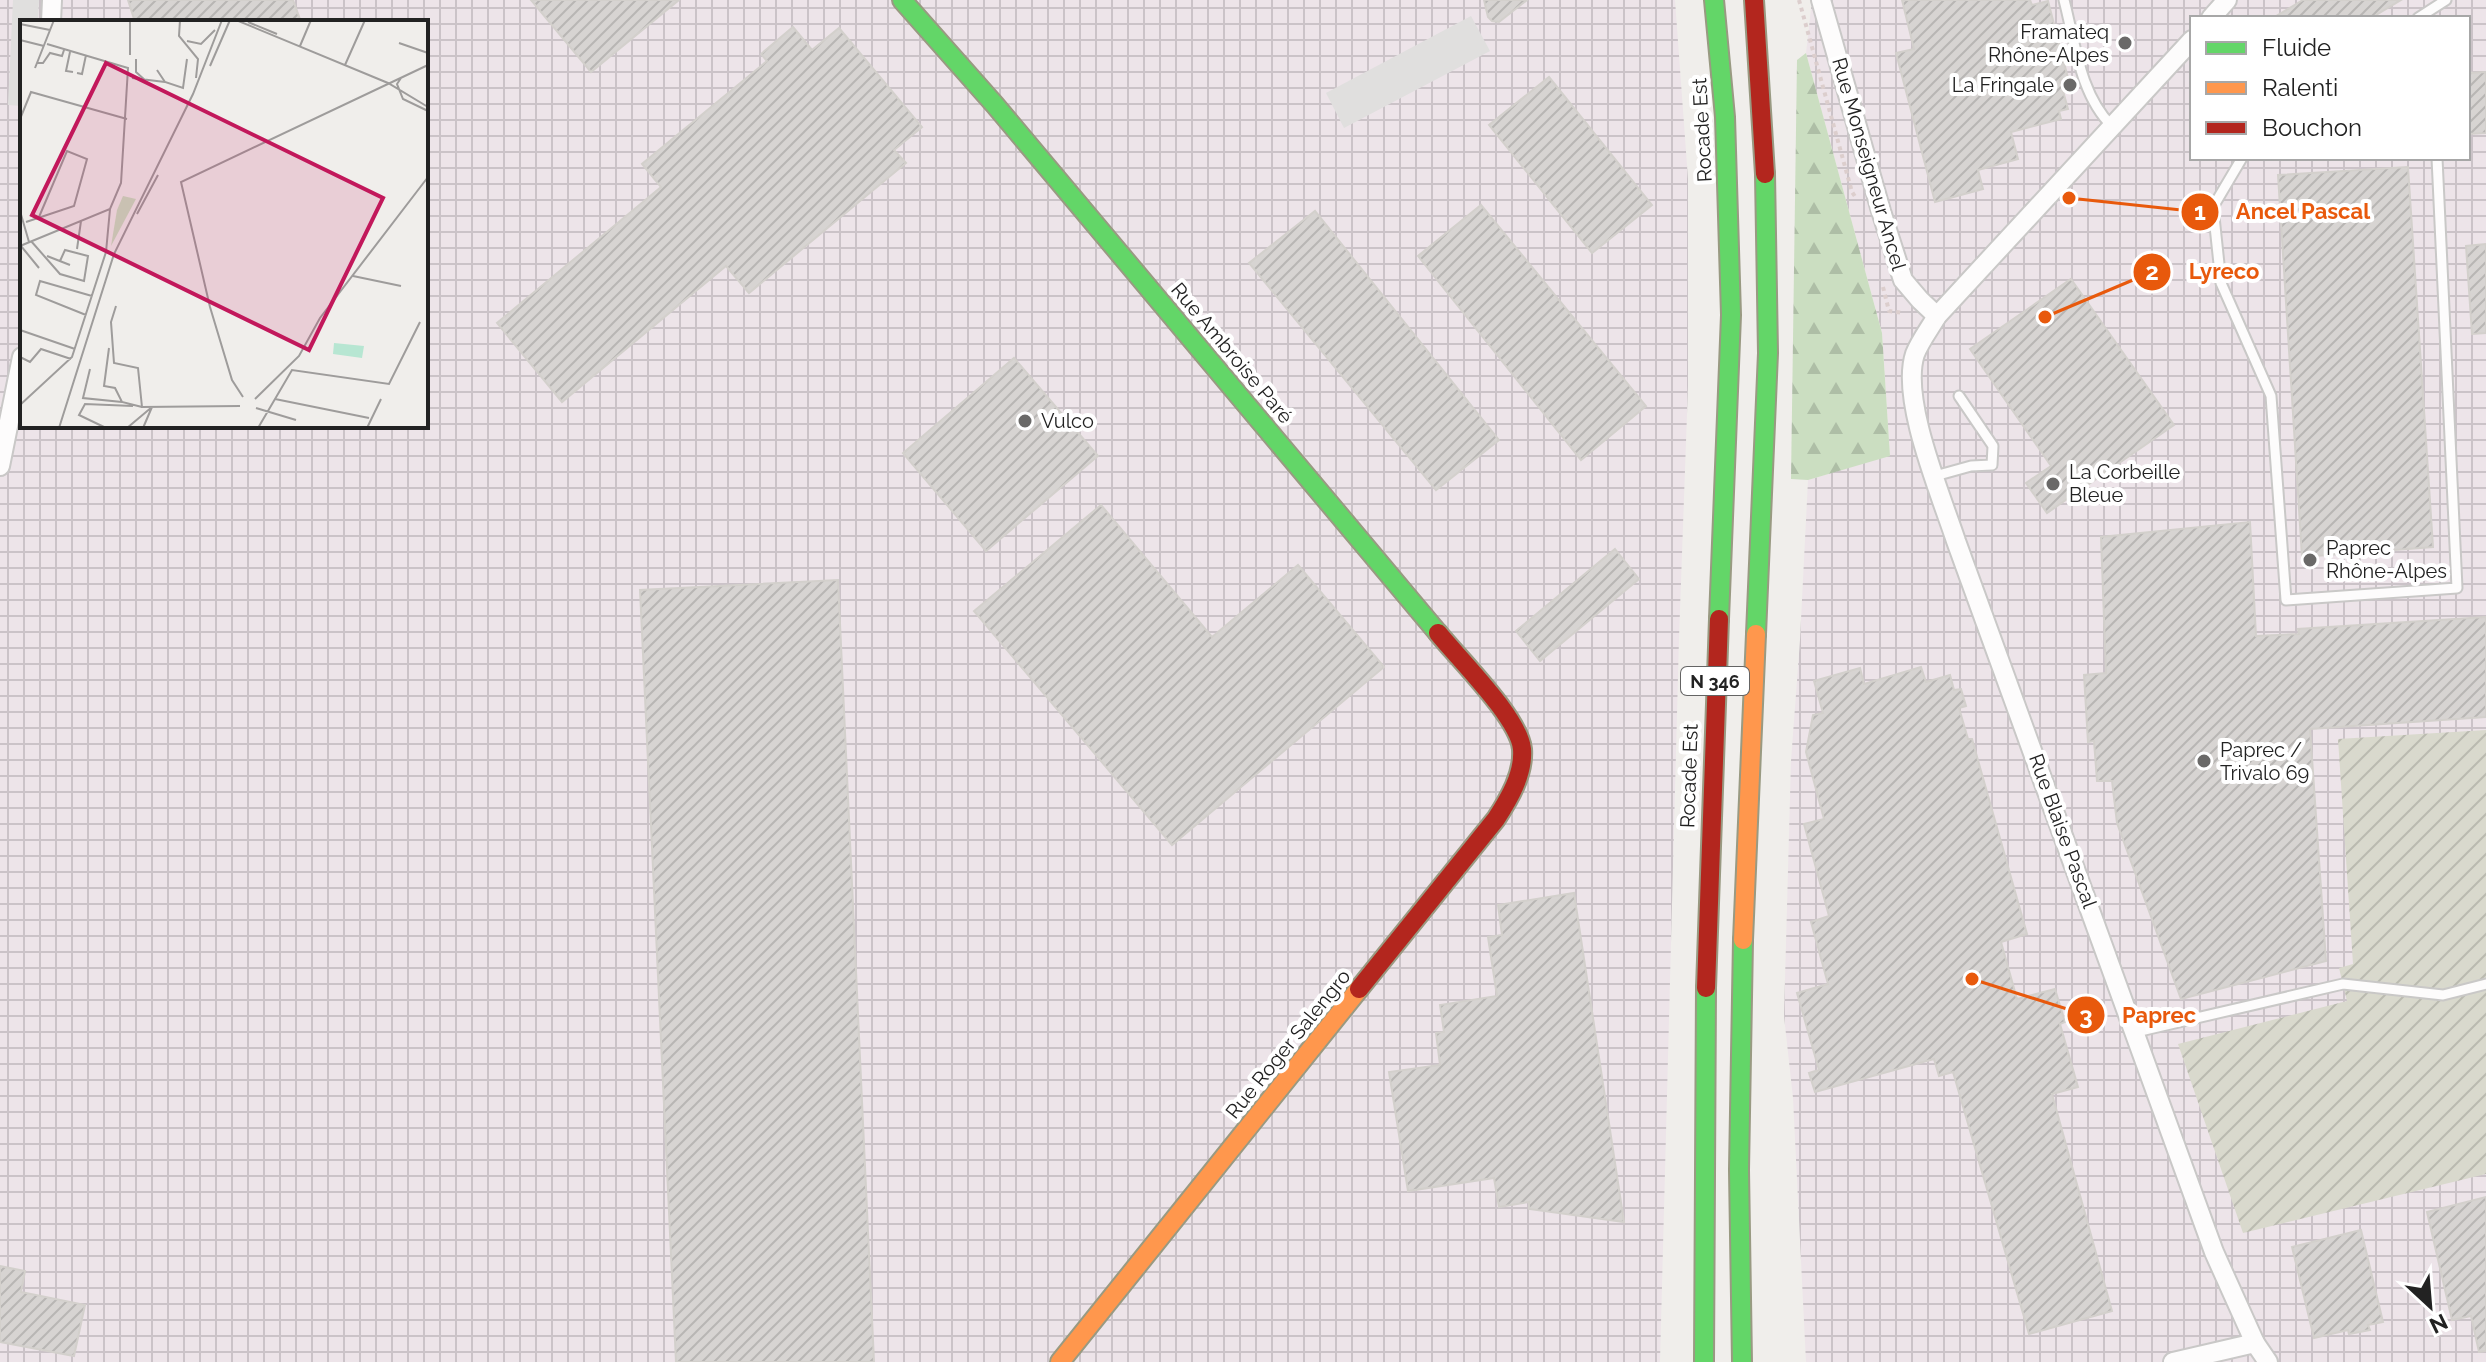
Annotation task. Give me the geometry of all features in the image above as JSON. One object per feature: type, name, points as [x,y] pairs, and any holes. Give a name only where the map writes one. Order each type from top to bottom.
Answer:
[{"type":"main road","name":"Rue Ambroise Paré","points":[[902,0],[995,105],[1506,715],[1521,740]]},
{"type":"main road","name":"Rocade Est","points":[[1704,1362],[1706,936],[1731,315],[1725,117],[1714,0]]},
{"type":"main road","name":"N 346","points":[[1742,1362],[1739,1170],[1743,951],[1768,353],[1766,183],[1754,0]]},
{"type":"main road","name":"Rue Roger Salengro","points":[[1060,1362],[1496,819],[1512,796],[1520,766],[1521,740]]},
{"type":"main road","points":[[1739,1170],[1758,1202]]},
{"type":"street","points":[[51,20],[52,0]]},
{"type":"street","name":"Rue Monseigneur Ancel","points":[[1821,0],[1903,280],[1937,316]]},
{"type":"street","points":[[2213,16],[2227,0]]},
{"type":"street","name":"Rue Blaise Pascal","points":[[2190,42],[1937,316],[1915,354],[1912,383],[1919,427],[1956,541],[2214,1252],[2255,1343],[2268,1362]]},
{"type":"street","points":[[0,466],[20,367]]},
{"type":"street","points":[[2173,1362],[2255,1343]]},
{"type":"lane","points":[[2064,0],[2088,90],[2101,116],[2112,126]]},
{"type":"lane","points":[[2431,14],[2446,0]]},
{"type":"lane","points":[[2241,160],[2213,207],[2219,268],[2221,283],[2271,396],[2286,600],[2457,588],[2437,160]]},
{"type":"lane","points":[[1935,476],[1971,466],[1992,465],[1993,446],[1959,396]]},
{"type":"lane","points":[[2136,1032],[2343,984],[2443,995],[2486,984]]},
{"type":"shaded area","points":[[0,0],[1675,0],[1688,179],[1688,386],[1660,1362],[0,1362]]},
{"type":"shaded area","points":[[13,0],[39,0],[38,20],[20,20],[20,106],[8,105]]},
{"type":"shaded area","points":[[1812,0],[2486,0],[2486,1362],[1806,1362],[1793,1098],[1784,1016],[1791,761],[1808,480],[1890,455],[1882,333],[1806,53]]},
{"type":"shaded area","points":[[1471,16],[1490,51],[1344,128],[1326,93]]},
{"type":"shaded area","points":[[2486,730],[2486,1174],[2243,1233],[2178,1044],[2347,1001],[2339,968],[2353,964],[2338,739]]},
{"type":"green space","points":[[1806,53],[1882,333],[1890,456],[1808,480],[1791,479],[1797,60]]},
{"type":"building","points":[[128,0],[293,0],[300,20],[134,20]]},
{"type":"building","points":[[531,0],[679,0],[591,72]]},
{"type":"building","points":[[1484,0],[1527,0],[1499,22],[1488,17]]},
{"type":"building","points":[[1902,0],[2030,0],[2032,5],[2048,1],[2068,78],[2060,80],[2068,109],[2059,111],[2061,119],[2011,132],[2018,159],[1978,170],[1983,189],[1935,202],[1896,53],[1914,49]]},
{"type":"building","points":[[2303,0],[2401,0],[2374,16],[2276,16]]},
{"type":"building","points":[[793,27],[812,50],[839,28],[922,127],[894,150],[906,163],[749,293],[726,266],[562,402],[497,323],[661,187],[642,164],[767,61],[761,54]]},
{"type":"building","points":[[2486,72],[2486,133],[2470,134],[2470,73]]},
{"type":"building","points":[[1549,77],[1652,205],[1592,253],[1489,125]]},
{"type":"building","points":[[2408,167],[2433,547],[2302,557],[2278,175]]},
{"type":"building","points":[[1481,205],[1646,406],[1581,460],[1418,256]]},
{"type":"building","points":[[1315,211],[1499,440],[1436,490],[1249,263]]},
{"type":"building","points":[[2486,244],[2486,333],[2472,334],[2466,246]]},
{"type":"building","points":[[2071,279],[2174,425],[2047,513],[2026,483],[2051,466],[1970,349]]},
{"type":"building","points":[[1014,358],[1098,456],[986,551],[903,453]]},
{"type":"building","points":[[1101,505],[1212,637],[1298,565],[1384,667],[1172,845],[974,611]]},
{"type":"building","name":"Paprec / Trivalo 69","points":[[2250,522],[2256,636],[2299,634],[2298,629],[2486,617],[2486,717],[2310,729],[2326,961],[2181,999],[2117,823],[2112,781],[2097,781],[2094,741],[2088,742],[2084,675],[2106,673],[2101,537]]},
{"type":"building","points":[[1615,549],[1639,579],[1540,661],[1516,631]]},
{"type":"building","points":[[838,580],[874,1362],[676,1362],[640,590]]},
{"type":"building","points":[[1921,667],[1926,682],[1950,675],[1954,690],[1961,689],[1966,706],[1959,708],[1968,739],[1972,739],[2027,934],[2001,942],[2017,999],[2055,989],[2065,1022],[2060,1024],[2078,1087],[2052,1094],[2112,1311],[2029,1334],[1953,1072],[1939,1076],[1934,1059],[1815,1092],[1809,1073],[1819,1070],[1797,993],[1828,984],[1811,922],[1829,916],[1804,824],[1824,819],[1806,752],[1813,715],[1823,713],[1814,681],[1860,668],[1864,684]]},
{"type":"building","points":[[1574,893],[1624,1222],[1529,1209],[1529,1202],[1499,1207],[1494,1178],[1408,1191],[1389,1072],[1440,1065],[1436,1033],[1444,1032],[1440,1005],[1497,996],[1488,937],[1502,935],[1498,905]]},
{"type":"building","points":[[2486,1197],[2486,1351],[2479,1352],[2471,1316],[2452,1320],[2427,1212]]},
{"type":"building","points":[[2361,1230],[2383,1322],[2368,1325],[2370,1330],[2349,1334],[2348,1330],[2314,1338],[2292,1247]]},
{"type":"building","points":[[0,1266],[25,1271],[21,1292],[85,1305],[74,1356],[0,1342]]},
{"type":"traffic: fast","points":[[902,0],[995,105],[1438,633]]},
{"type":"traffic: fast","points":[[1714,0],[1725,117],[1731,315],[1719,619]]},
{"type":"traffic: fast","points":[[1756,634],[1768,353],[1765,174]]},
{"type":"traffic: fast","points":[[1742,1362],[1739,1170],[1743,940]]},
{"type":"traffic: fast","points":[[1704,1362],[1706,988]]},
{"type":"traffic: slow","points":[[1743,940],[1756,634]]},
{"type":"traffic: slow","points":[[1060,1362],[1359,989]]},
{"type":"traffic: jam","points":[[1754,0],[1765,174]]},
{"type":"traffic: jam","points":[[1706,988],[1719,619]]},
{"type":"traffic: jam","points":[[1359,989],[1496,819],[1521,768],[1522,749],[1511,721],[1438,633]]},
{"type":"place","name":"Framateq Rhône-Alpes","points":[[2125,43]]},
{"type":"place","name":"La Fringale","points":[[2070,85]]},
{"type":"place","name":"Ancel Pascal","points":[[2069,198]]},
{"type":"place","name":"Lyreco","points":[[2045,317]]},
{"type":"place","name":"Vulco","points":[[1025,421]]},
{"type":"place","name":"La Corbeille Bleue","points":[[2053,484]]},
{"type":"place","name":"Paprec Rhône-Alpes","points":[[2310,560]]},
{"type":"place","name":"Paprec / Trivalo 69","points":[[2204,761]]},
{"type":"place","name":"Paprec","points":[[1972,979]]}]
